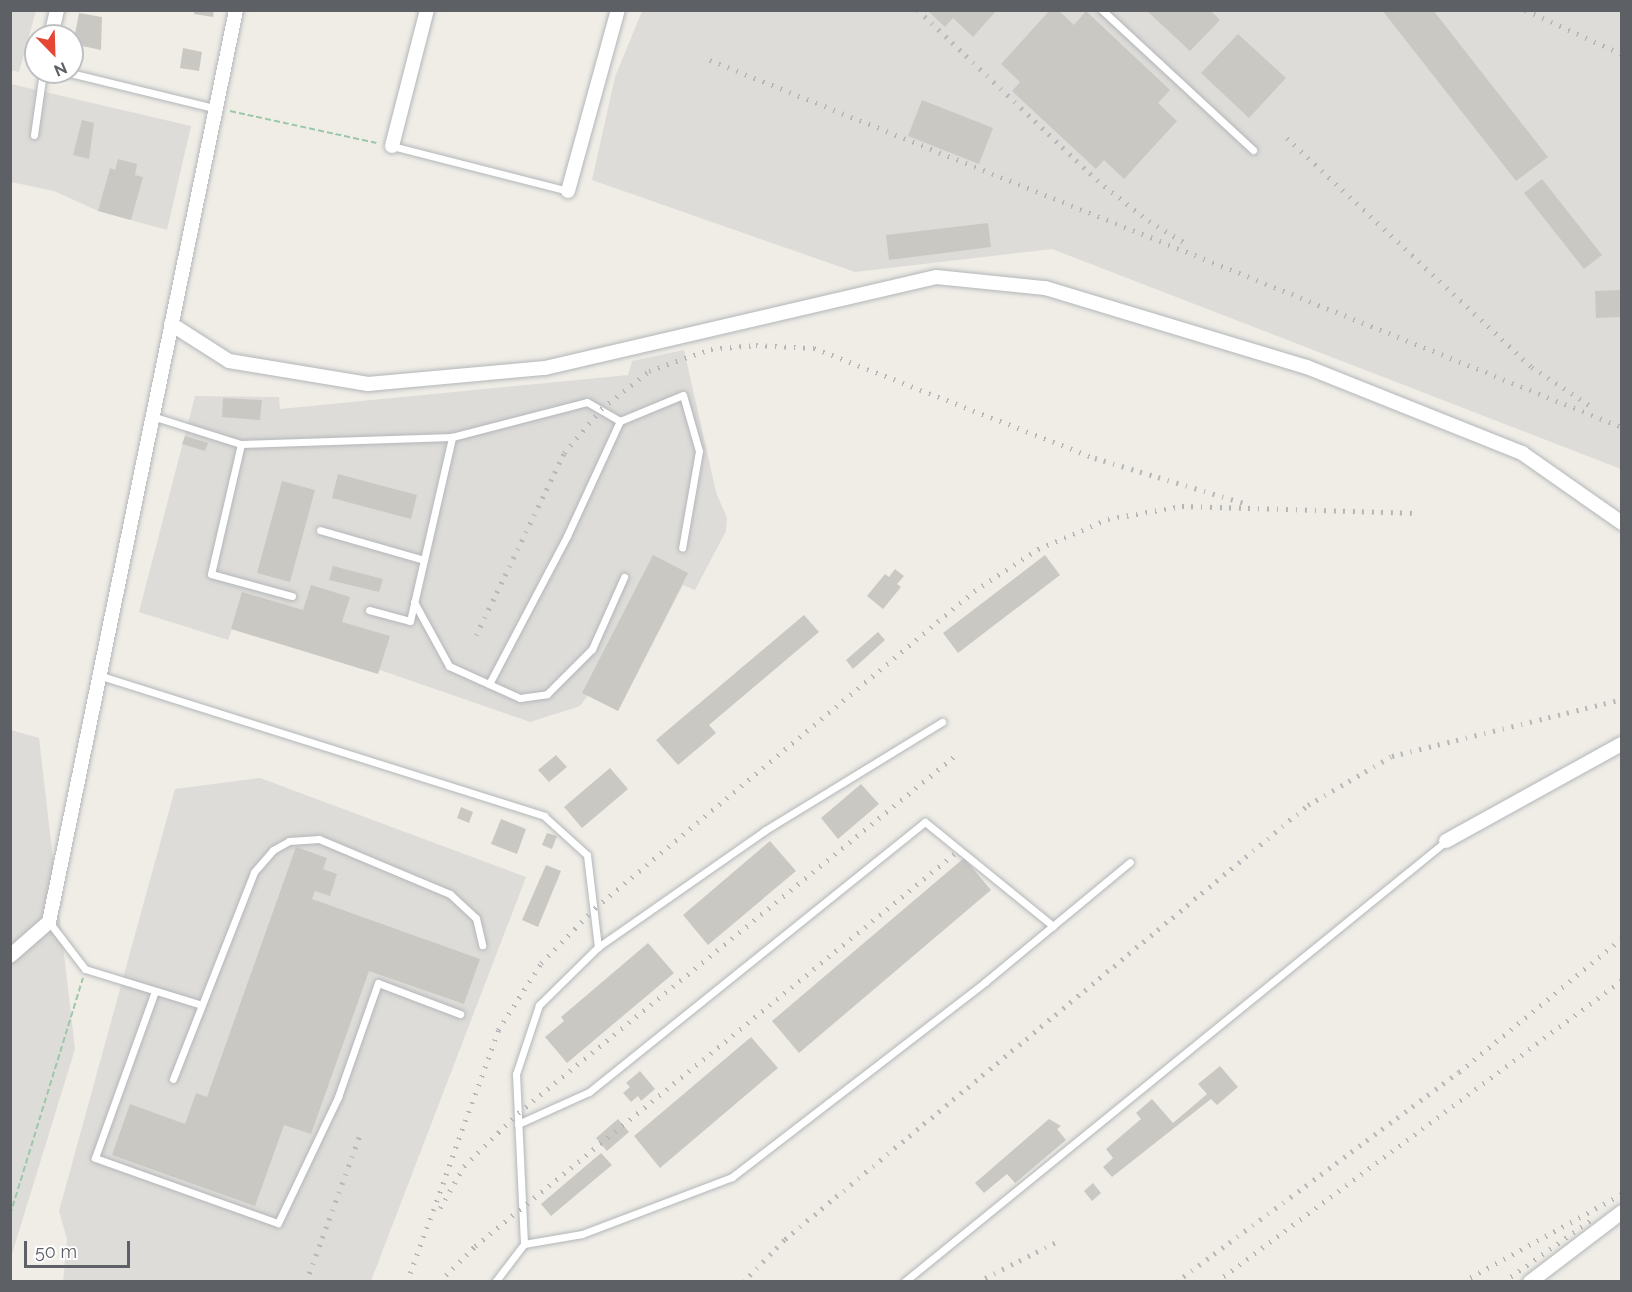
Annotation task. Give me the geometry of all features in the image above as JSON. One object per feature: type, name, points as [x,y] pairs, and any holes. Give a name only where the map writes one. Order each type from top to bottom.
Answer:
[{"type":"street","points":[[10,956],[49,922],[101,676],[214,108],[236,10]]},
{"type":"street","points":[[392,146],[427,10]]},
{"type":"street","points":[[567,191],[618,10]]},
{"type":"street","points":[[171,324],[229,361],[368,384],[545,368],[936,277],[1045,288],[1307,367],[1511,448],[1622,523]]},
{"type":"street","points":[[1446,841],[1622,744]]},
{"type":"street","points":[[1530,1281],[1622,1212]]},
{"type":"lane","points":[[1102,10],[1253,150]]},
{"type":"lane","points":[[84,76],[214,108]]},
{"type":"lane","points":[[34,135],[41,84]]},
{"type":"lane","points":[[392,146],[567,191]]},
{"type":"lane","points":[[489,684],[567,536],[620,421],[684,395],[699,451],[682,548]]},
{"type":"lane","points":[[152,417],[241,444],[452,437],[587,402],[620,421]]},
{"type":"lane","points":[[369,610],[410,621],[452,437]]},
{"type":"lane","points":[[241,444],[211,574],[292,596]]},
{"type":"lane","points":[[320,530],[424,560]]},
{"type":"lane","points":[[414,602],[449,666],[520,698],[547,694],[592,649],[624,577]]},
{"type":"lane","points":[[101,676],[544,816],[586,855],[598,947]]},
{"type":"lane","points":[[524,1245],[516,1074],[539,1005],[598,947],[764,831],[942,722]]},
{"type":"lane","points":[[518,1124],[589,1092],[925,822],[1053,926]]},
{"type":"lane","points":[[172,1079],[254,872],[273,850],[290,841],[319,839],[450,894],[476,918],[482,945]]},
{"type":"lane","points":[[904,1281],[1446,841]]},
{"type":"lane","points":[[495,1281],[524,1245],[582,1234],[732,1178],[1053,926],[1130,862]]},
{"type":"lane","points":[[49,922],[85,969],[202,1005]]},
{"type":"lane","points":[[155,990],[95,1158],[278,1223],[338,1097],[378,983],[460,1014]]},
{"type":"path","points":[[214,108],[392,146]]},
{"type":"path","points":[[10,1215],[85,969]]},
{"type":"shaded area","points":[[11,10],[36,11],[32,24],[24,24],[24,54],[19,72],[11,70]]},
{"type":"shaded area","points":[[642,11],[1621,11],[1621,469],[1052,249],[855,272],[592,180],[615,77]]},
{"type":"shaded area","points":[[11,84],[191,126],[167,230],[98,211],[54,191],[11,182]]},
{"type":"shaded area","points":[[684,350],[716,492],[727,518],[726,531],[695,590],[683,585],[618,711],[588,695],[580,706],[530,722],[380,670],[232,629],[228,640],[139,612],[195,396],[279,397],[280,409],[628,375],[632,361]]},
{"type":"shaded area","points":[[11,730],[39,738],[75,1049],[11,1257]]},
{"type":"shaded area","points":[[260,778],[526,877],[371,1281],[63,1281],[67,1239],[59,1211],[175,789]]},
{"type":"building","points":[[195,10],[214,10],[213,17],[194,14]]},
{"type":"building","points":[[927,10],[997,10],[973,37],[953,18],[945,27]]},
{"type":"building","points":[[1050,10],[1058,10],[1074,25],[1086,11],[1170,90],[1158,103],[1177,121],[1124,179],[1104,160],[1096,169],[1012,91],[1020,82],[1001,64]]},
{"type":"building","points":[[1146,10],[1210,10],[1220,20],[1190,51]]},
{"type":"building","points":[[1382,10],[1433,10],[1548,157],[1516,181]]},
{"type":"building","points":[[79,13],[102,17],[101,50],[84,46],[84,24],[77,24]]},
{"type":"building","points":[[1238,34],[1286,78],[1249,118],[1201,73]]},
{"type":"building","points":[[183,48],[202,52],[199,71],[180,68]]},
{"type":"building","points":[[922,100],[993,128],[979,164],[908,136]]},
{"type":"building","points":[[82,120],[94,123],[89,159],[73,155]]},
{"type":"building","points":[[118,159],[137,164],[135,175],[143,177],[131,220],[98,211],[110,168],[115,170]]},
{"type":"building","points":[[1542,179],[1602,255],[1584,269],[1524,193]]},
{"type":"building","points":[[988,223],[991,247],[889,260],[886,235]]},
{"type":"building","points":[[1622,290],[1622,317],[1596,318],[1595,291]]},
{"type":"building","points":[[223,398],[262,400],[260,420],[222,417]]},
{"type":"building","points":[[185,436],[208,443],[205,451],[182,444]]},
{"type":"building","points":[[338,474],[417,495],[411,519],[332,498]]},
{"type":"building","points":[[282,481],[315,490],[290,582],[257,573]]},
{"type":"building","points":[[653,555],[688,573],[618,711],[582,693]]},
{"type":"building","points":[[1045,555],[1060,575],[958,653],[943,633]]},
{"type":"building","points":[[333,566],[383,579],[379,592],[329,580]]},
{"type":"building","points":[[895,569],[904,576],[897,584],[901,587],[883,609],[867,596],[885,574],[889,577]]},
{"type":"building","points":[[311,585],[350,597],[342,622],[390,636],[378,674],[231,629],[242,592],[303,610]]},
{"type":"building","points":[[804,615],[819,632],[709,725],[716,733],[678,765],[656,740]]},
{"type":"building","points":[[878,632],[885,640],[853,669],[846,660]]},
{"type":"building","points":[[556,755],[567,767],[549,782],[538,770]]},
{"type":"building","points":[[610,768],[628,789],[582,828],[564,807]]},
{"type":"building","points":[[861,784],[879,804],[838,839],[821,818]]},
{"type":"building","points":[[461,807],[473,812],[469,823],[457,818]]},
{"type":"building","points":[[501,819],[526,829],[517,854],[491,844]]},
{"type":"building","points":[[547,833],[557,836],[552,849],[542,845]]},
{"type":"building","points":[[770,841],[796,871],[708,945],[683,915]]},
{"type":"building","points":[[296,847],[327,858],[323,869],[337,874],[330,896],[315,891],[312,899],[480,959],[464,1004],[369,971],[311,1134],[284,1125],[255,1206],[112,1155],[130,1104],[185,1124],[196,1093],[207,1097]]},
{"type":"building","points":[[964,858],[991,890],[799,1053],[772,1021]]},
{"type":"building","points":[[546,865],[561,871],[538,927],[522,920]]},
{"type":"building","points":[[648,943],[674,973],[567,1063],[545,1037],[564,1021],[561,1017]]},
{"type":"building","points":[[751,1037],[778,1068],[660,1168],[634,1136]]},
{"type":"building","points":[[1220,1066],[1238,1087],[1217,1105],[1211,1099],[1112,1177],[1103,1167],[1113,1158],[1106,1149],[1141,1119],[1136,1113],[1152,1099],[1173,1123],[1207,1094],[1198,1084]]},
{"type":"building","points":[[640,1071],[655,1089],[641,1101],[638,1096],[631,1102],[623,1093],[630,1087],[626,1083]]},
{"type":"building","points":[[618,1119],[629,1132],[607,1151],[596,1138]]},
{"type":"building","points":[[1049,1119],[1061,1126],[1057,1129],[1066,1140],[1015,1183],[1007,1174],[984,1193],[975,1183]]},
{"type":"building","points":[[601,1153],[612,1165],[551,1216],[541,1204]]},
{"type":"building","points":[[1093,1183],[1101,1193],[1092,1201],[1084,1191]]},
{"type":"railway","points":[[918,10],[1097,180],[1149,221],[1187,244]]},
{"type":"railway","points":[[1525,10],[1622,54]]},
{"type":"railway","points":[[710,60],[1622,427]]},
{"type":"railway","points":[[1287,138],[1532,367],[1595,409]]},
{"type":"railway","points":[[476,635],[564,453],[601,409],[649,371],[711,349],[756,345],[814,348],[1095,458],[1244,503]]},
{"type":"railway","points":[[407,1282],[498,1030],[541,963],[595,908],[974,591],[1038,549],[1108,519],[1182,506],[1419,513]]},
{"type":"railway","points":[[743,1282],[785,1239],[1308,805],[1392,756],[1622,699]]},
{"type":"railway","points":[[440,1208],[464,1166],[518,1113],[956,755]]},
{"type":"railway","points":[[439,1282],[475,1246],[959,850]]},
{"type":"railway","points":[[1176,1282],[1459,1072],[1622,938]]},
{"type":"railway","points":[[1216,1282],[1622,980]]},
{"type":"railway","points":[[306,1282],[359,1137]]},
{"type":"railway","points":[[1462,1282],[1622,1194]]},
{"type":"railway","points":[[1503,1282],[1595,1217]]},
{"type":"railway","points":[[977,1282],[1062,1239]]},
{"type":"railway","points":[[208,1282],[210,1277]]}]
